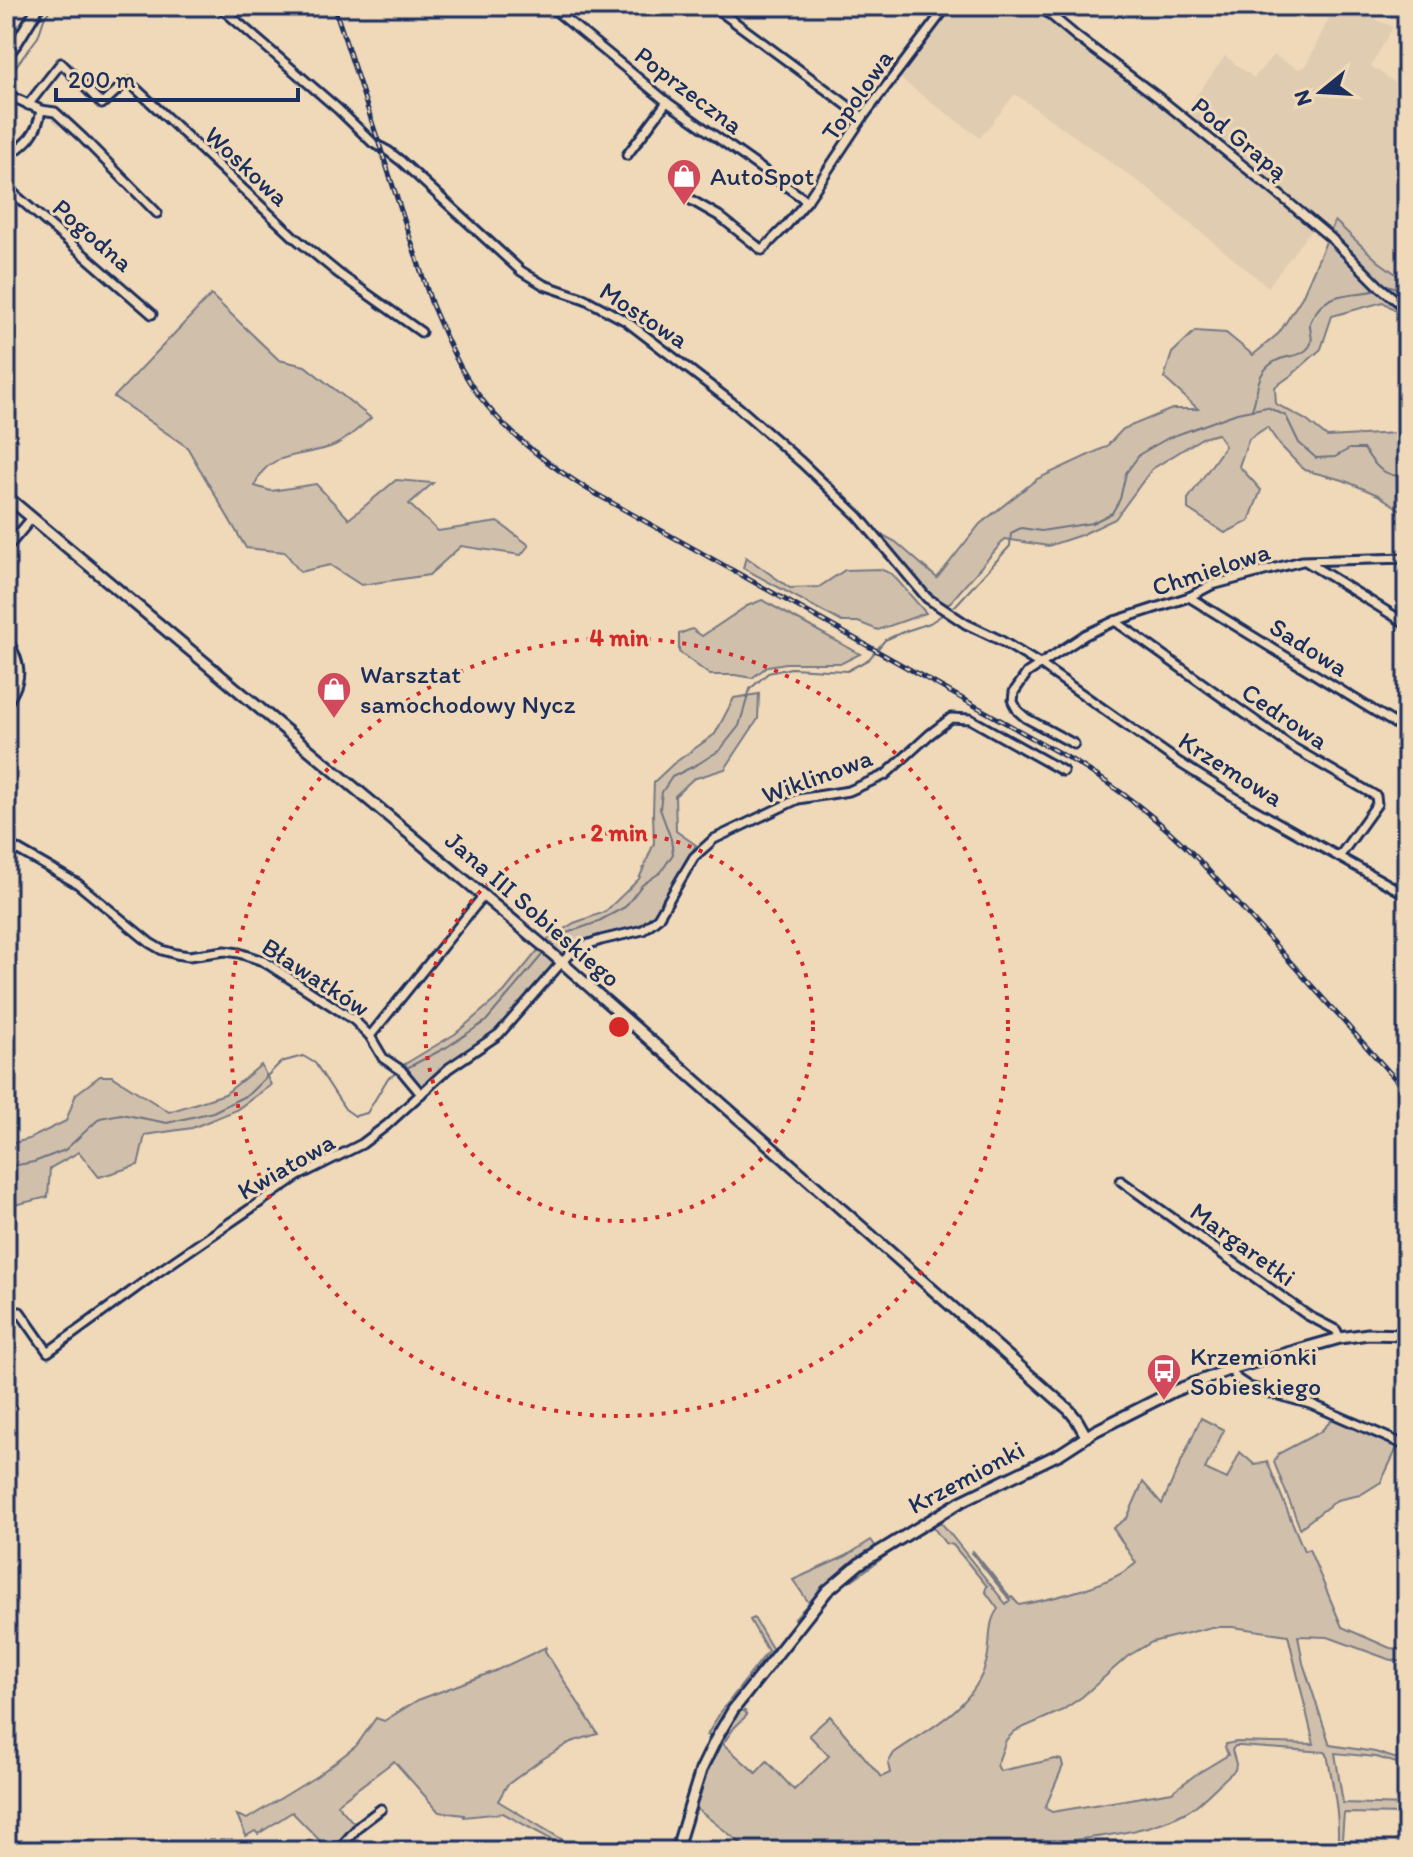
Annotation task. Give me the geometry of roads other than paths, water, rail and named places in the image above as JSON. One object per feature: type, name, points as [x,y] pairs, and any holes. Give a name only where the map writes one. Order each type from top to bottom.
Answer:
[{"type":"street","points":[[6,56],[39,6]]},
{"type":"street","name":"Mostowa","points":[[219,6],[373,143],[401,161],[521,271],[544,285],[585,299],[626,321],[738,407],[858,516],[927,598],[966,624],[1041,665]]},
{"type":"street","name":"Poprzeczna","points":[[550,6],[667,102],[807,201]]},
{"type":"street","points":[[713,6],[863,117]]},
{"type":"street","name":"Topolowa","points":[[691,200],[719,216],[762,250],[807,201],[863,117],[947,6]]},
{"type":"street","name":"Pod Grapą","points":[[1040,6],[1276,192],[1407,309]]},
{"type":"street","points":[[6,33],[17,42]]},
{"type":"street","name":"Woskowa","points":[[28,105],[61,63],[102,104],[129,82],[294,237],[338,273],[421,332]]},
{"type":"street","points":[[6,94],[41,110],[55,112],[157,213]]},
{"type":"street","points":[[627,155],[667,102]]},
{"type":"street","points":[[6,158],[32,137],[39,125],[41,110]]},
{"type":"street","name":"Pogodna","points":[[6,187],[152,314]]},
{"type":"street","name":"Jana III Sobieskiego","points":[[6,496],[562,962],[1069,1410],[1086,1436]]},
{"type":"street","points":[[6,549],[32,518]]},
{"type":"street","name":"Chmielowa","points":[[1041,665],[1085,635],[1115,621],[1189,597],[1212,585],[1305,560],[1407,558]]},
{"type":"street","points":[[1305,560],[1407,624]]},
{"type":"street","name":"Sadowa","points":[[1189,597],[1407,731]]},
{"type":"street","name":"Cedrowa","points":[[1115,621],[1292,747],[1376,796],[1377,804],[1339,857]]},
{"type":"street","points":[[6,636],[17,658],[19,680],[6,704]]},
{"type":"street","points":[[1041,665],[1027,673],[1014,692],[1013,702],[1026,718],[1074,744]]},
{"type":"street","name":"Krzemowa","points":[[1041,665],[1180,763],[1250,807],[1407,895]]},
{"type":"street","name":"Wiklinowa","points":[[562,962],[577,948],[643,930],[658,918],[694,857],[714,839],[798,799],[849,791],[885,775],[951,718],[970,719],[1063,771]]},
{"type":"street","name":"Bławatków","points":[[6,843],[78,884],[162,950],[189,956],[225,951],[263,961],[354,1020],[370,1036],[383,1058],[401,1070],[421,1094]]},
{"type":"street","points":[[370,1036],[484,895]]},
{"type":"street","name":"Kwiatowa","points":[[20,1312],[48,1352],[298,1176],[362,1144],[449,1068],[499,1034],[562,962]]},
{"type":"street","name":"Margaretki","points":[[1121,1181],[1307,1315],[1336,1330],[1340,1338]]},
{"type":"street","name":"Krzemionki","points":[[676,1851],[696,1784],[716,1739],[746,1692],[827,1591],[868,1557],[938,1514],[1061,1453],[1086,1436],[1167,1394],[1231,1369],[1340,1338],[1368,1334],[1407,1335]]},
{"type":"street","points":[[1231,1369],[1237,1379],[1249,1387],[1311,1404],[1407,1446]]},
{"type":"street","points":[[337,1851],[360,1825],[381,1809]]},
{"type":"waterway","points":[[6,76],[38,37],[49,11],[57,6]]},
{"type":"waterway","points":[[1387,285],[1407,294]]},
{"type":"waterway","points":[[1252,409],[1260,378],[1268,367],[1309,347],[1312,341],[1310,322],[1322,305],[1336,297],[1377,290]]},
{"type":"waterway","points":[[950,609],[1010,546],[1011,533],[1021,528],[1041,531],[1092,523],[1112,513],[1120,499],[1126,473],[1140,454],[1168,438],[1237,413],[1267,407],[1286,416],[1299,443],[1316,458],[1335,457],[1349,449],[1364,449],[1381,470],[1407,477]]},
{"type":"waterway","points":[[553,943],[561,935],[595,923],[625,907],[642,885],[661,872],[673,854],[660,809],[662,792],[672,777],[720,750],[739,726],[750,689],[768,673],[791,668],[847,671],[869,659],[885,640],[930,623],[945,613]]},
{"type":"waterway","points":[[403,1070],[447,1047],[486,1021],[542,955]]},
{"type":"waterway","points":[[6,1167],[34,1162],[65,1150],[100,1118],[121,1114],[167,1123],[213,1112],[249,1094],[281,1062],[303,1056],[315,1063],[345,1109],[355,1116],[367,1113],[388,1078],[397,1073]]},
{"type":"railway","points":[[334,6],[432,305],[464,373],[503,424],[536,453],[589,490],[1070,759],[1121,793],[1198,859],[1407,1092]]},
{"type":"place","name":"AutoSpot","points":[[684,207]]},
{"type":"place","name":"Warsztat samochodowy Nycz","points":[[334,720]]},
{"type":"place","name":"Krzemionki Sobieskiego","points":[[1164,1402]]}]
